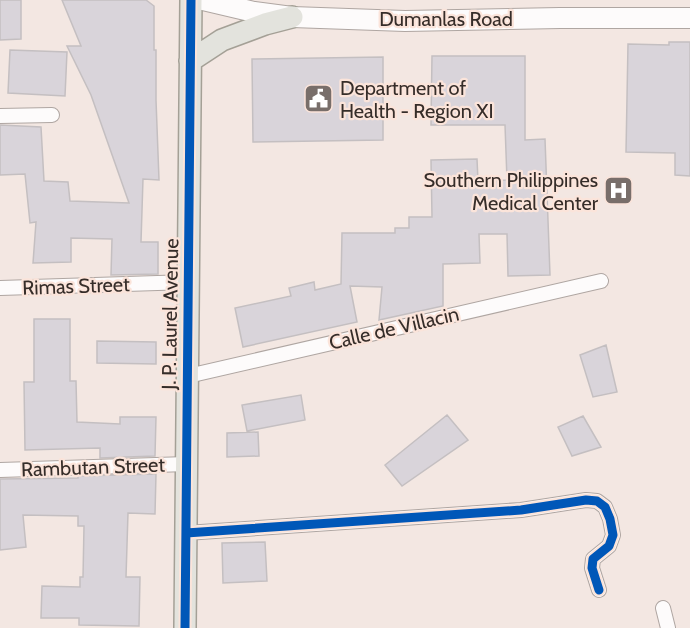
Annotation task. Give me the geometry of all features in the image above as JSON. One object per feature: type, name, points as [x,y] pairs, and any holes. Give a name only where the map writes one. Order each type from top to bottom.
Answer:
[{"type":"main road","name":"J. P. Laurel Avenue","points":[[185,628],[191,0]]},
{"type":"main road","name":"Dumanlas Road","points":[[203,0],[254,12],[292,17],[405,21],[690,18]]},
{"type":"main road","points":[[190,61],[222,40],[292,17]]},
{"type":"street","points":[[0,116],[52,115]]},
{"type":"street","name":"Calle de Villacin","points":[[188,376],[601,281]]},
{"type":"street","name":"Rimas Street","points":[[0,288],[189,282]]},
{"type":"street","name":"Rambutan Street","points":[[0,470],[187,464]]},
{"type":"street","points":[[186,533],[464,515],[521,510],[586,500],[597,501],[604,507],[610,519],[613,536],[609,546],[593,559],[592,568],[599,590]]},
{"type":"street","points":[[663,608],[668,628]]},
{"type":"building","points":[[0,0],[21,0],[21,39],[0,40]]},
{"type":"building","points":[[62,0],[146,0],[154,6],[159,180],[143,179],[141,242],[158,242],[158,274],[111,275],[112,239],[71,238],[71,262],[33,263],[36,222],[30,223],[25,174],[0,175],[0,125],[41,127],[44,181],[68,182],[70,201],[129,203],[91,95],[67,46],[81,46]]},
{"type":"building","points":[[669,42],[690,42],[690,176],[675,175],[675,153],[626,152],[628,44],[669,45]]},
{"type":"building","points":[[10,50],[67,52],[65,96],[8,93]]},
{"type":"building","points":[[432,56],[525,56],[525,140],[545,139],[550,275],[508,276],[507,234],[479,234],[480,263],[443,264],[443,306],[379,320],[382,287],[350,286],[357,322],[243,347],[235,308],[291,296],[289,288],[314,282],[315,290],[341,284],[342,233],[395,233],[395,228],[409,228],[409,217],[432,217],[431,160],[477,159],[478,181],[507,180],[505,125],[431,125]]},
{"type":"building","points":[[383,57],[383,140],[253,142],[252,59]]},
{"type":"building","points":[[34,319],[70,319],[70,381],[76,381],[77,422],[120,424],[120,417],[156,417],[155,456],[100,458],[100,448],[25,450],[24,382],[34,382]]},
{"type":"building","points":[[97,341],[156,342],[156,364],[97,363]]},
{"type":"building","points":[[606,345],[617,392],[593,397],[580,355]]},
{"type":"building","points":[[301,395],[305,420],[247,431],[242,405]]},
{"type":"building","points":[[447,415],[468,440],[402,486],[385,465]]},
{"type":"building","points":[[583,416],[601,447],[572,456],[558,427]]},
{"type":"building","points":[[258,432],[259,456],[227,457],[227,433]]},
{"type":"building","points":[[156,474],[155,514],[128,513],[126,577],[140,577],[139,626],[79,625],[79,618],[41,618],[42,586],[80,587],[80,577],[83,577],[84,526],[78,526],[78,516],[23,515],[26,547],[0,550],[0,479]]},
{"type":"building","points":[[265,542],[267,581],[223,583],[222,543]]},
{"type":"cycle path","points":[[185,628],[191,0]]},
{"type":"cycle path","points":[[186,533],[521,510],[586,500],[597,501],[605,507],[613,535],[609,546],[593,559],[592,568],[599,590]]},
{"type":"place","name":"Department of Health - Region XI","points":[[319,99]]},
{"type":"place","name":"Southern Philippines Medical Center","points":[[619,191]]}]
